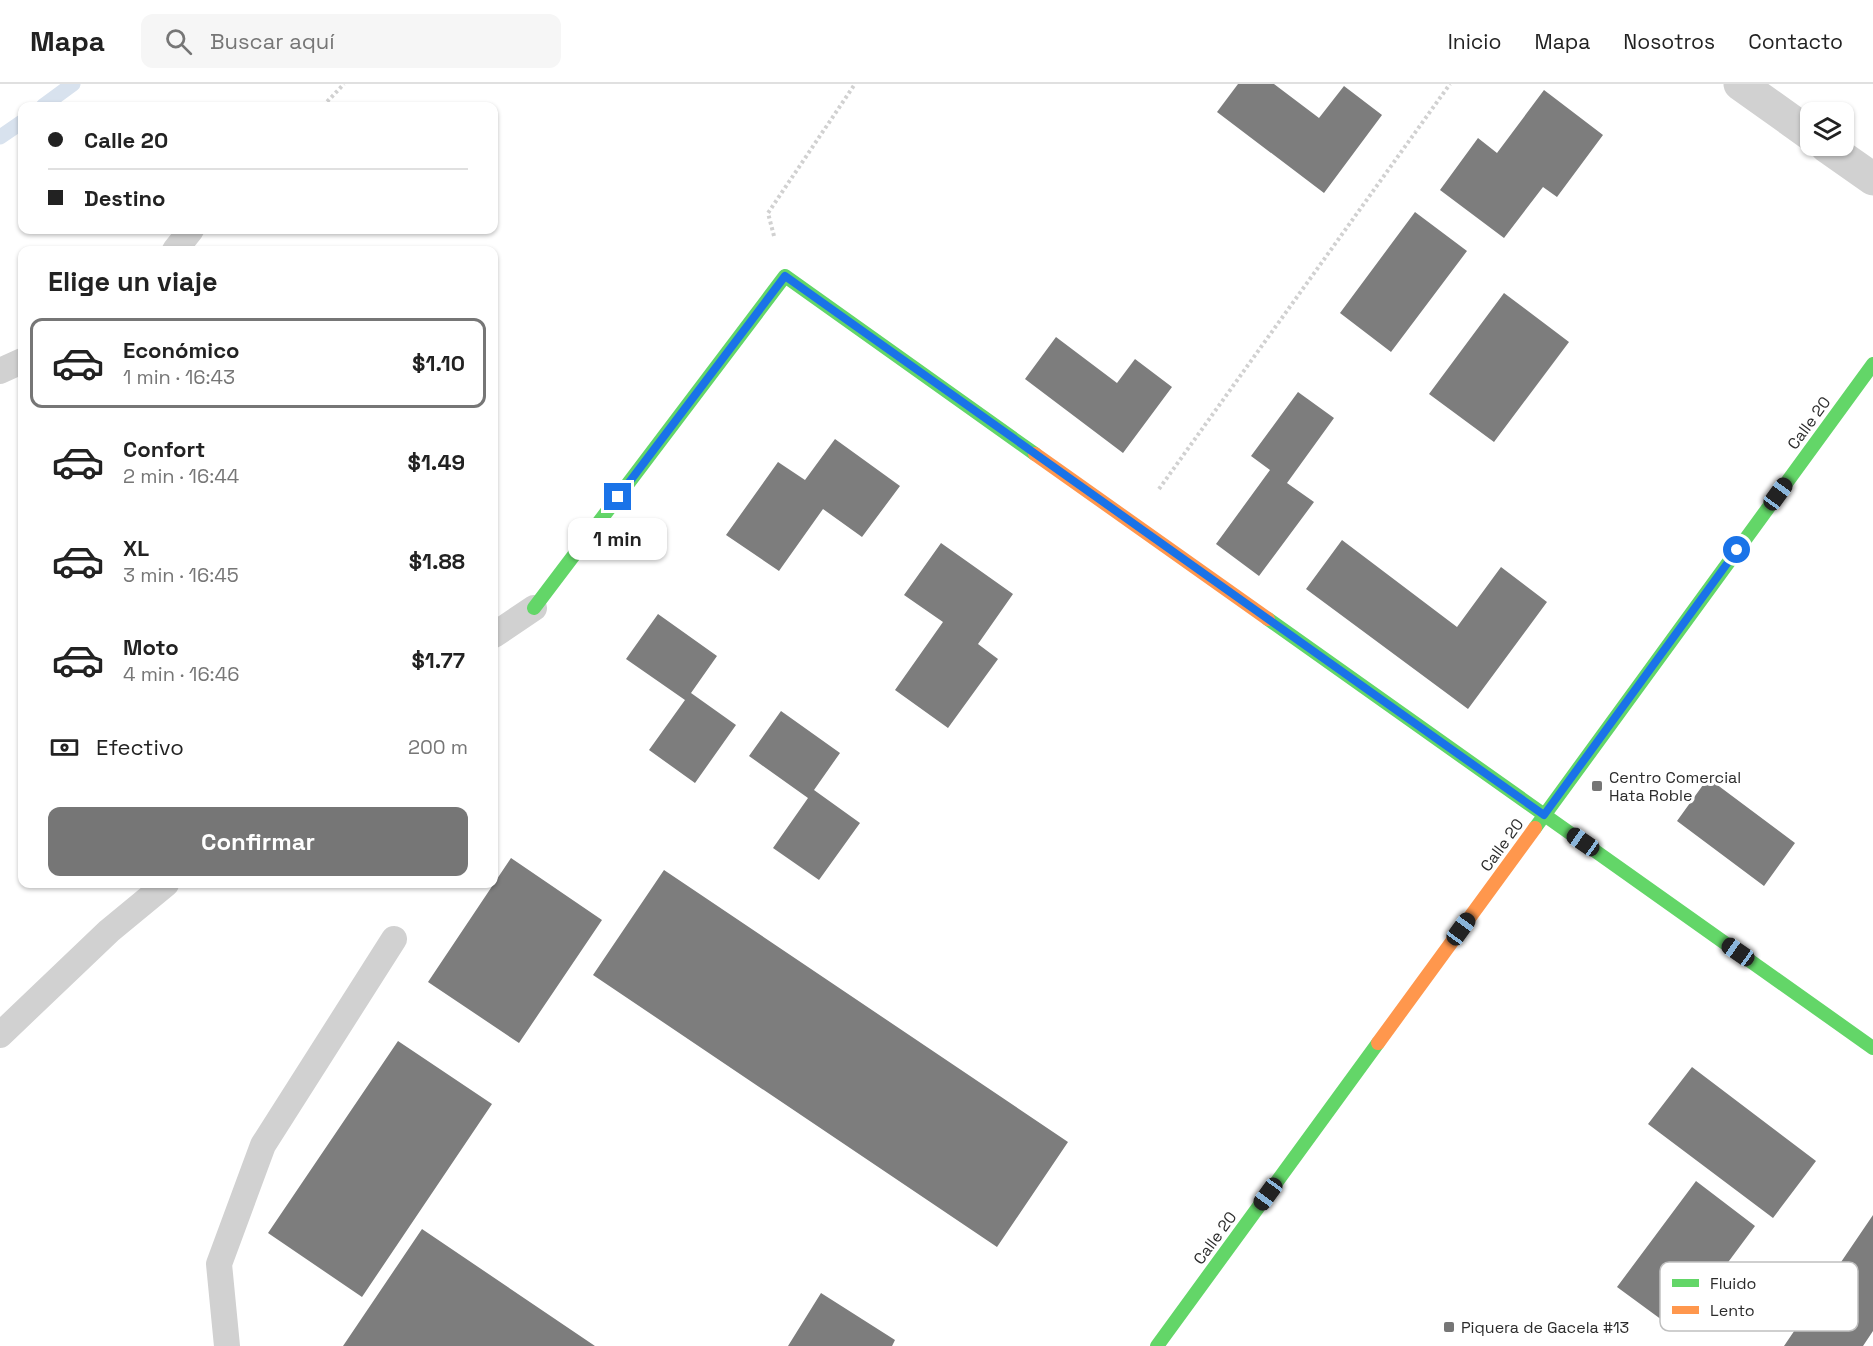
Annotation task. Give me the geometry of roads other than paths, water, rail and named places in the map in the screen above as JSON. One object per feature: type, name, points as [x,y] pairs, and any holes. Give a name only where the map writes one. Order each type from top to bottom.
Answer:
[{"type":"street","points":[[1740,84],[1800,127]]},
{"type":"street","points":[[1840,156],[1873,179]]},
{"type":"street","points":[[534,608],[785,276],[1873,1048]]},
{"type":"street","name":"Calle 20","points":[[1157,1346],[1873,364]]},
{"type":"lane","points":[[178,246],[188,234]]},
{"type":"lane","points":[[0,371],[18,363]]},
{"type":"lane","points":[[498,632],[534,608]]},
{"type":"lane","points":[[0,1035],[109,931],[161,888]]},
{"type":"lane","points":[[227,1346],[219,1264],[263,1145],[394,939]]},
{"type":"waterway","points":[[48,102],[73,84]]},
{"type":"waterway","points":[[0,137],[18,125]]},
{"type":"place","name":"Centro Comercial Hata Roble","points":[[1597,786]]},
{"type":"place","name":"Piquera de Gacela #13","points":[[1449,1327]]}]
